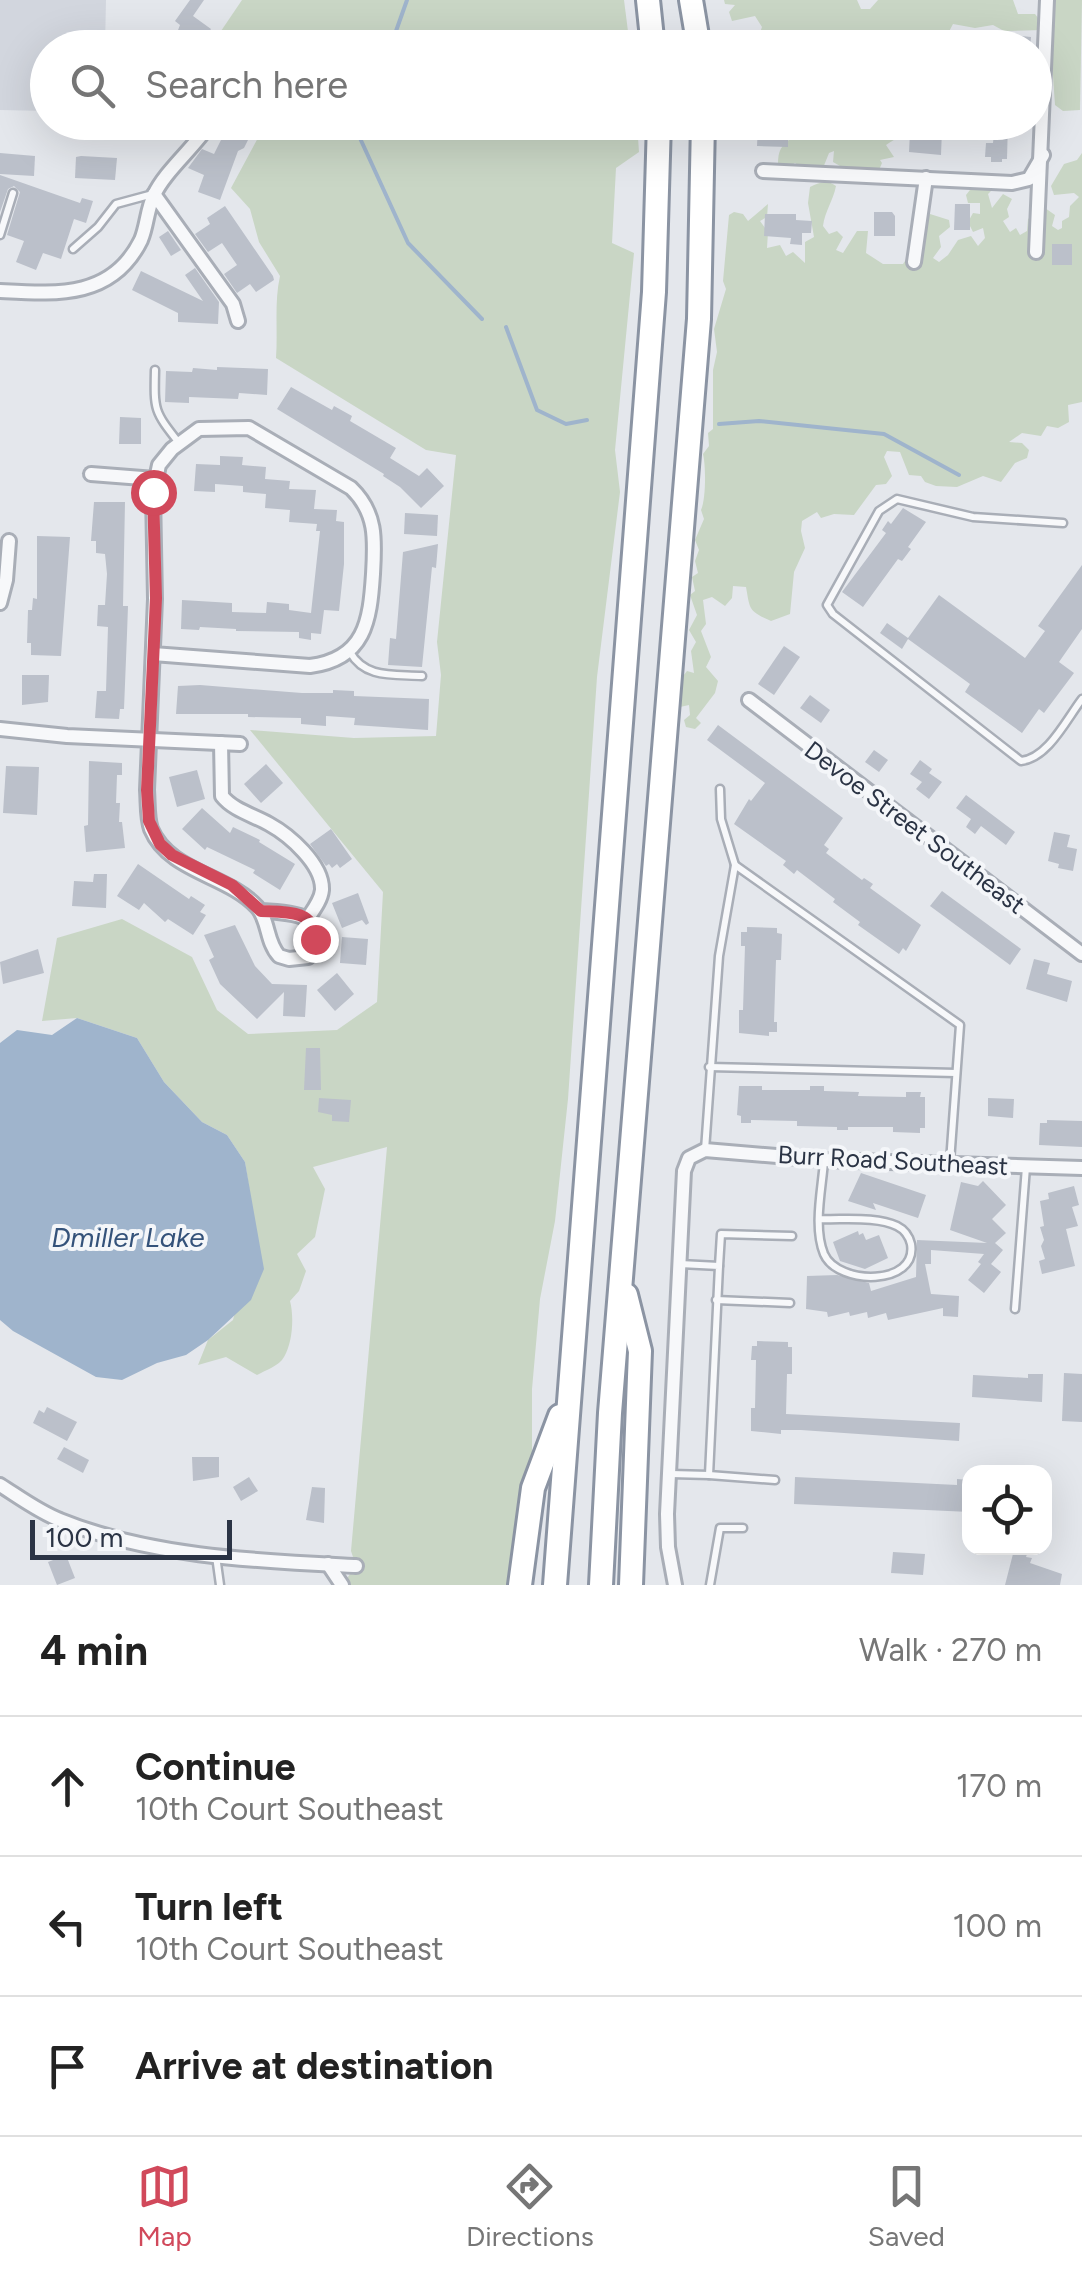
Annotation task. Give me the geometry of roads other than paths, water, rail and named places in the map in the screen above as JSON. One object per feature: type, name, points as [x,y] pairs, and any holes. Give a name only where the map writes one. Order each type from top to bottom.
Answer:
[{"type":"highway","points":[[648,0],[651,30]]},
{"type":"highway","points":[[691,0],[695,30]]},
{"type":"highway","points":[[554,1585],[654,292],[658,140]]},
{"type":"highway","points":[[602,1585],[609,1436],[700,319],[703,140]]},
{"type":"highway","points":[[622,1278],[640,1351],[631,1585]]},
{"type":"highway","points":[[520,1585],[532,1488],[570,1390]]},
{"type":"street","points":[[1046,30],[1047,0]]},
{"type":"street","points":[[0,291],[50,293],[86,289],[118,272],[141,240],[154,194],[196,140]]},
{"type":"street","points":[[1036,252],[1043,140]]},
{"type":"street","points":[[763,171],[1021,182],[1036,171],[1043,155]]},
{"type":"street","points":[[914,262],[926,178]]},
{"type":"street","points":[[154,194],[233,304],[238,320]]},
{"type":"street","points":[[153,654],[310,666],[325,664],[349,651],[360,638],[370,608],[376,538],[362,498],[249,428],[198,429],[178,443],[160,465],[155,479],[149,821],[160,844],[187,865],[232,885],[261,911],[274,950],[289,960],[308,957],[315,927],[308,918],[261,911]]},
{"type":"street","points":[[91,474],[155,479]]},
{"type":"street","points":[[0,603],[10,541]]},
{"type":"street","name":"Devoe Street Southeast","points":[[749,700],[1082,954]]},
{"type":"street","points":[[0,729],[240,744]]},
{"type":"street","points":[[220,744],[222,796],[282,832],[315,869],[322,894],[308,918]]},
{"type":"street","points":[[675,1585],[668,1547],[669,1474],[684,1171],[689,1158],[705,1150]]},
{"type":"street","name":"Burr Road Southeast","points":[[705,1150],[824,1160],[1082,1168]]},
{"type":"street","points":[[0,1485],[56,1519],[112,1539],[216,1554],[356,1566]]},
{"type":"street","points":[[328,1564],[342,1585]]},
{"type":"lane","points":[[0,235],[12,193]]},
{"type":"lane","points":[[74,249],[116,204],[154,194]]},
{"type":"lane","points":[[155,370],[154,408],[178,443]]},
{"type":"lane","points":[[1063,523],[974,517],[897,499],[879,511],[827,605],[832,614],[1021,761],[1033,760],[1042,752],[1082,699]]},
{"type":"lane","points":[[349,651],[355,662],[371,673],[422,676]]},
{"type":"lane","points":[[705,1150],[719,956],[736,865],[721,819],[720,788]]},
{"type":"lane","points":[[736,865],[960,1024],[950,1164]]},
{"type":"lane","points":[[709,1068],[956,1073]]},
{"type":"lane","points":[[820,1219],[894,1224],[908,1236],[912,1248],[909,1260],[891,1274],[840,1273],[824,1254],[820,1219],[824,1160]]},
{"type":"lane","points":[[1015,1309],[1026,1166]]},
{"type":"lane","points":[[709,1476],[721,1234],[792,1236]]},
{"type":"lane","points":[[679,1264],[719,1266]]},
{"type":"lane","points":[[716,1300],[790,1303]]},
{"type":"lane","points":[[669,1474],[774,1480]]},
{"type":"lane","points":[[710,1585],[720,1528],[743,1528]]},
{"type":"lane","points":[[216,1554],[220,1585]]},
{"type":"water","name":"Dmiller Lake","points":[[77,1018],[137,1038],[164,1082],[202,1122],[227,1135],[245,1162],[264,1269],[251,1300],[208,1340],[186,1355],[157,1363],[122,1380],[96,1377],[0,1320],[0,1043],[17,1030],[52,1035]]},
{"type":"waterway","points":[[396,30],[407,0]]},
{"type":"waterway","points":[[361,140],[408,243],[482,319]]},
{"type":"waterway","points":[[506,327],[537,410],[566,424],[587,420]]},
{"type":"waterway","points":[[719,424],[759,421],[884,434],[959,475]]}]
